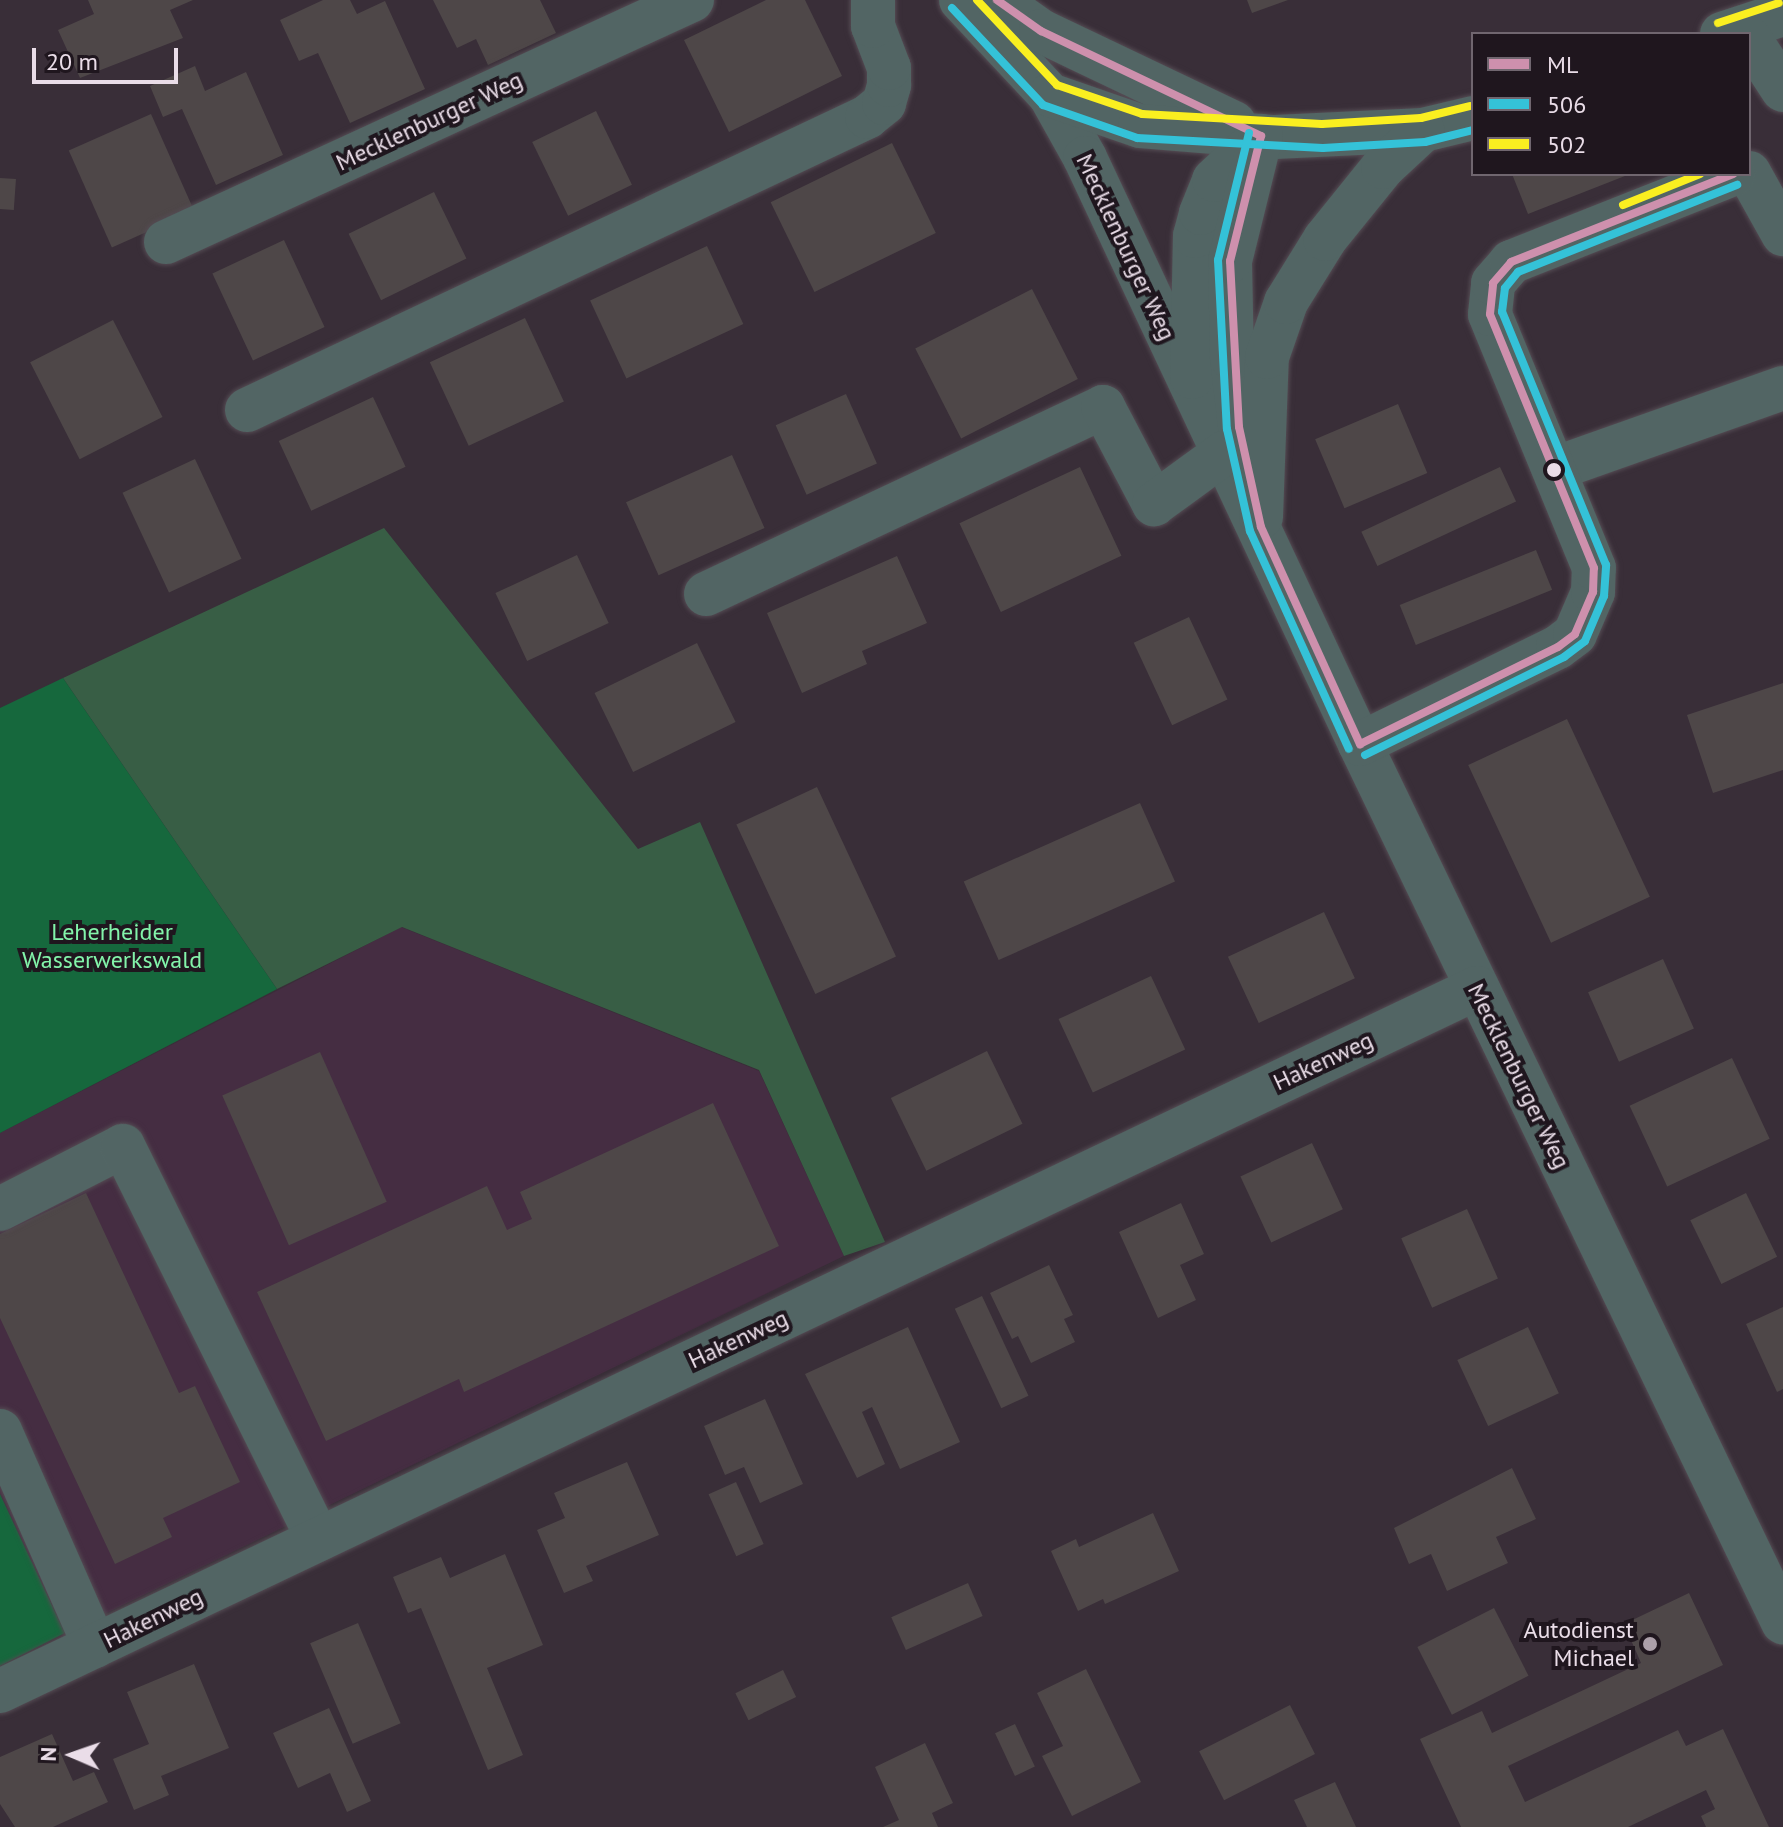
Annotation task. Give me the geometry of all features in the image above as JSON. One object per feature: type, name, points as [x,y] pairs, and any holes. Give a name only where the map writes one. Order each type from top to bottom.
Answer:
[{"type":"street","name":"Mecklenburger Weg","points":[[166,242],[692,0]]},
{"type":"street","points":[[247,410],[867,117],[884,103],[889,85],[889,68],[873,26],[873,0]]},
{"type":"street","name":"Mecklenburger Weg","points":[[961,0],[1050,95],[1261,527],[1360,744],[1783,1622]]},
{"type":"street","points":[[997,0],[1041,31],[1261,136]]},
{"type":"street","points":[[1743,32],[1783,14]]},
{"type":"street","points":[[1751,47],[1783,90]]},
{"type":"street","points":[[1050,95],[1140,126],[1261,136],[1423,130],[1471,118]]},
{"type":"street","name":"Mecklenburger Weg","points":[[1261,527],[1261,415],[1267,357],[1286,302],[1325,239],[1383,167],[1423,130]]},
{"type":"street","name":"Mecklenburger Weg","points":[[1192,388],[1195,236],[1201,213],[1214,180],[1261,136]]},
{"type":"street","name":"Mecklenburger Weg","points":[[1261,136],[1230,261],[1237,413],[1261,527]]},
{"type":"street","points":[[1360,744],[1575,634],[1593,592],[1594,568],[1557,468],[1490,314],[1493,283],[1511,262],[1728,176]]},
{"type":"street","points":[[1751,176],[1783,234]]},
{"type":"street","points":[[1557,468],[1783,388]]},
{"type":"street","points":[[706,594],[1103,407],[1154,504],[1224,453]]},
{"type":"street","name":"Hakenweg","points":[[0,1691],[1477,988]]},
{"type":"street","points":[[0,1209],[123,1146],[318,1539]]},
{"type":"street","points":[[0,1431],[95,1646]]},
{"type":"shaded area","points":[[401,927],[759,1071],[844,1256],[65,1633],[0,1494],[0,1133]]},
{"type":"green space","points":[[384,528],[638,849],[700,822],[885,1242],[844,1256],[759,1070],[402,927],[277,989],[63,678]]},
{"type":"green space","name":"Leherheider Wasserwerkswald","points":[[63,678],[277,989],[0,1133],[0,708]]},
{"type":"green space","points":[[0,1494],[65,1633],[0,1666]]},
{"type":"building","points":[[88,0],[193,0],[170,10],[183,38],[80,78],[58,30],[94,14]]},
{"type":"building","points":[[323,0],[350,0],[357,14],[385,1],[425,89],[350,123],[318,53],[299,61],[280,20]]},
{"type":"building","points":[[433,0],[540,0],[556,33],[488,65],[476,39],[457,48]]},
{"type":"building","points":[[766,0],[805,0],[842,76],[729,132],[684,40]]},
{"type":"building","points":[[1247,0],[1288,0],[1252,13]]},
{"type":"building","points":[[195,66],[205,91],[246,72],[283,155],[216,185],[182,109],[163,117],[150,86]]},
{"type":"building","points":[[596,111],[632,185],[568,216],[532,142]]},
{"type":"building","points":[[151,114],[194,211],[112,247],[69,151]]},
{"type":"building","points":[[892,143],[936,233],[814,292],[771,202]]},
{"type":"building","points":[[1513,176],[1625,176],[1528,214]]},
{"type":"building","points":[[0,178],[16,179],[14,210],[0,209]]},
{"type":"building","points":[[434,192],[466,259],[381,300],[349,234]]},
{"type":"building","points":[[284,240],[325,327],[253,360],[212,273]]},
{"type":"building","points":[[707,246],[743,324],[626,378],[590,301]]},
{"type":"building","points":[[1032,289],[1078,379],[961,438],[915,348]]},
{"type":"building","points":[[525,318],[564,401],[469,446],[430,362]]},
{"type":"building","points":[[113,320],[162,417],[80,459],[30,362]]},
{"type":"building","points":[[846,394],[877,463],[807,495],[776,425]]},
{"type":"building","points":[[373,397],[406,467],[311,511],[279,441]]},
{"type":"building","points":[[1398,404],[1427,473],[1344,508],[1315,439]]},
{"type":"building","points":[[732,455],[765,528],[659,575],[626,502]]},
{"type":"building","points":[[195,459],[241,559],[169,593],[122,493]]},
{"type":"building","points":[[1080,467],[1121,556],[1001,612],[959,523]]},
{"type":"building","points":[[1500,467],[1516,501],[1377,566],[1361,532]]},
{"type":"building","points":[[1536,550],[1552,590],[1416,645],[1400,605]]},
{"type":"building","points":[[577,555],[609,623],[527,661],[495,593]]},
{"type":"building","points":[[897,556],[927,623],[862,651],[867,664],[802,693],[767,613]]},
{"type":"building","points":[[1189,617],[1227,699],[1172,725],[1134,643]]},
{"type":"building","points":[[697,643],[736,722],[633,772],[595,693]]},
{"type":"building","points":[[1783,683],[1783,770],[1713,793],[1687,715]]},
{"type":"building","points":[[1567,719],[1650,897],[1551,943],[1468,765]]},
{"type":"building","points":[[817,787],[896,956],[815,994],[736,825]]},
{"type":"building","points":[[1140,803],[1175,882],[999,960],[964,882]]},
{"type":"building","points":[[1324,912],[1355,978],[1259,1023],[1228,957]]},
{"type":"building","points":[[1663,959],[1694,1028],[1619,1062],[1588,992]]},
{"type":"building","points":[[1151,976],[1185,1049],[1093,1093],[1059,1019]]},
{"type":"building","points":[[987,1051],[1023,1124],[926,1171],[891,1098]]},
{"type":"building","points":[[320,1052],[387,1202],[289,1245],[222,1096]]},
{"type":"building","points":[[1732,1058],[1770,1139],[1667,1186],[1630,1106]]},
{"type":"building","points":[[713,1103],[779,1246],[464,1392],[459,1379],[326,1441],[257,1292],[487,1186],[507,1230],[532,1219],[520,1192]]},
{"type":"building","points":[[1312,1143],[1343,1209],[1271,1243],[1240,1176]]},
{"type":"building","points":[[86,1193],[179,1393],[195,1386],[240,1482],[163,1518],[172,1537],[115,1564],[0,1318],[0,1234]]},
{"type":"building","points":[[1746,1193],[1777,1257],[1721,1284],[1690,1220]]},
{"type":"building","points":[[1181,1203],[1204,1254],[1180,1265],[1196,1300],[1158,1318],[1119,1232]]},
{"type":"building","points":[[1467,1209],[1498,1278],[1432,1308],[1401,1238]]},
{"type":"building","points":[[1049,1265],[1073,1315],[1064,1319],[1075,1342],[1031,1363],[1018,1336],[1012,1339],[990,1293]]},
{"type":"building","points":[[982,1296],[1028,1396],[1001,1408],[955,1309]]},
{"type":"building","points":[[1783,1307],[1783,1389],[1777,1392],[1746,1324]]},
{"type":"building","points":[[908,1327],[960,1442],[900,1469],[872,1407],[862,1412],[885,1464],[857,1478],[805,1374]]},
{"type":"building","points":[[1528,1327],[1559,1393],[1488,1426],[1457,1360]]},
{"type":"building","points":[[765,1399],[803,1484],[760,1503],[744,1467],[725,1475],[704,1426]]},
{"type":"building","points":[[627,1462],[659,1535],[586,1566],[593,1581],[564,1593],[537,1530],[565,1518],[554,1493]]},
{"type":"building","points":[[1512,1468],[1536,1519],[1496,1537],[1508,1563],[1447,1591],[1431,1554],[1409,1564],[1394,1528]]},
{"type":"building","points":[[736,1482],[764,1544],[736,1556],[709,1494]]},
{"type":"building","points":[[1153,1513],[1179,1571],[1105,1604],[1103,1599],[1078,1611],[1051,1551],[1076,1539],[1079,1547]]},
{"type":"building","points":[[505,1554],[543,1645],[487,1668],[523,1755],[488,1770],[421,1608],[408,1613],[393,1577],[441,1557],[450,1578]]},
{"type":"building","points":[[968,1583],[983,1616],[906,1650],[891,1617]]},
{"type":"building","points":[[1689,1593],[1723,1665],[1508,1766],[1525,1802],[1678,1730],[1686,1746],[1723,1729],[1769,1827],[1706,1827],[1701,1816],[1715,1809],[1706,1790],[1628,1827],[1461,1827],[1420,1739],[1482,1711],[1492,1733],[1641,1663],[1624,1624]]},
{"type":"building","points":[[1494,1608],[1529,1676],[1452,1715],[1417,1647]]},
{"type":"building","points":[[358,1623],[401,1723],[353,1744],[310,1643]]},
{"type":"building","points":[[194,1664],[229,1748],[161,1776],[169,1795],[134,1810],[113,1759],[149,1744],[127,1692]]},
{"type":"building","points":[[1086,1669],[1141,1782],[1072,1816],[1042,1756],[1063,1746],[1037,1693]]},
{"type":"building","points":[[783,1670],[796,1697],[749,1720],[735,1693]]},
{"type":"building","points":[[1290,1705],[1315,1754],[1224,1800],[1199,1751]]},
{"type":"building","points":[[329,1708],[371,1801],[347,1812],[330,1773],[298,1788],[273,1733]]},
{"type":"building","points":[[1015,1724],[1035,1767],[1015,1776],[995,1733]]},
{"type":"building","points":[[52,1734],[73,1781],[94,1772],[108,1802],[53,1827],[15,1827],[0,1804],[0,1757]]},
{"type":"building","points":[[925,1743],[953,1803],[932,1813],[938,1827],[883,1827],[899,1820],[875,1767]]},
{"type":"building","points":[[1335,1782],[1356,1827],[1307,1827],[1294,1800]]},
{"type":"transit line","name":"502","points":[[977,0],[1057,85],[1142,114],[1322,124],[1421,118],[1470,106]]},
{"type":"transit line","name":"ML","points":[[997,0],[1041,31],[1261,136]]},
{"type":"transit line","name":"502","points":[[1718,23],[1779,3]]},
{"type":"transit line","name":"506","points":[[952,8],[1043,105],[1137,138],[1323,148],[1425,142],[1471,130]]},
{"type":"transit line","name":"506","points":[[1249,133],[1218,260],[1227,429],[1250,531],[1349,749]]},
{"type":"transit line","name":"ML","points":[[1261,136],[1230,261],[1239,427],[1261,527],[1360,744]]},
{"type":"transit line","name":"502","points":[[1623,205],[1695,176]]},
{"type":"transit line","name":"ML","points":[[1360,744],[1558,647],[1575,634],[1593,592],[1594,568],[1490,314],[1493,283],[1511,262],[1728,176]]},
{"type":"transit line","name":"506","points":[[1365,755],[1564,657],[1585,641],[1604,596],[1606,565],[1502,312],[1505,288],[1518,272],[1737,185]]},
{"type":"place","name":"Autodienst Michael","points":[[1650,1644]]}]
